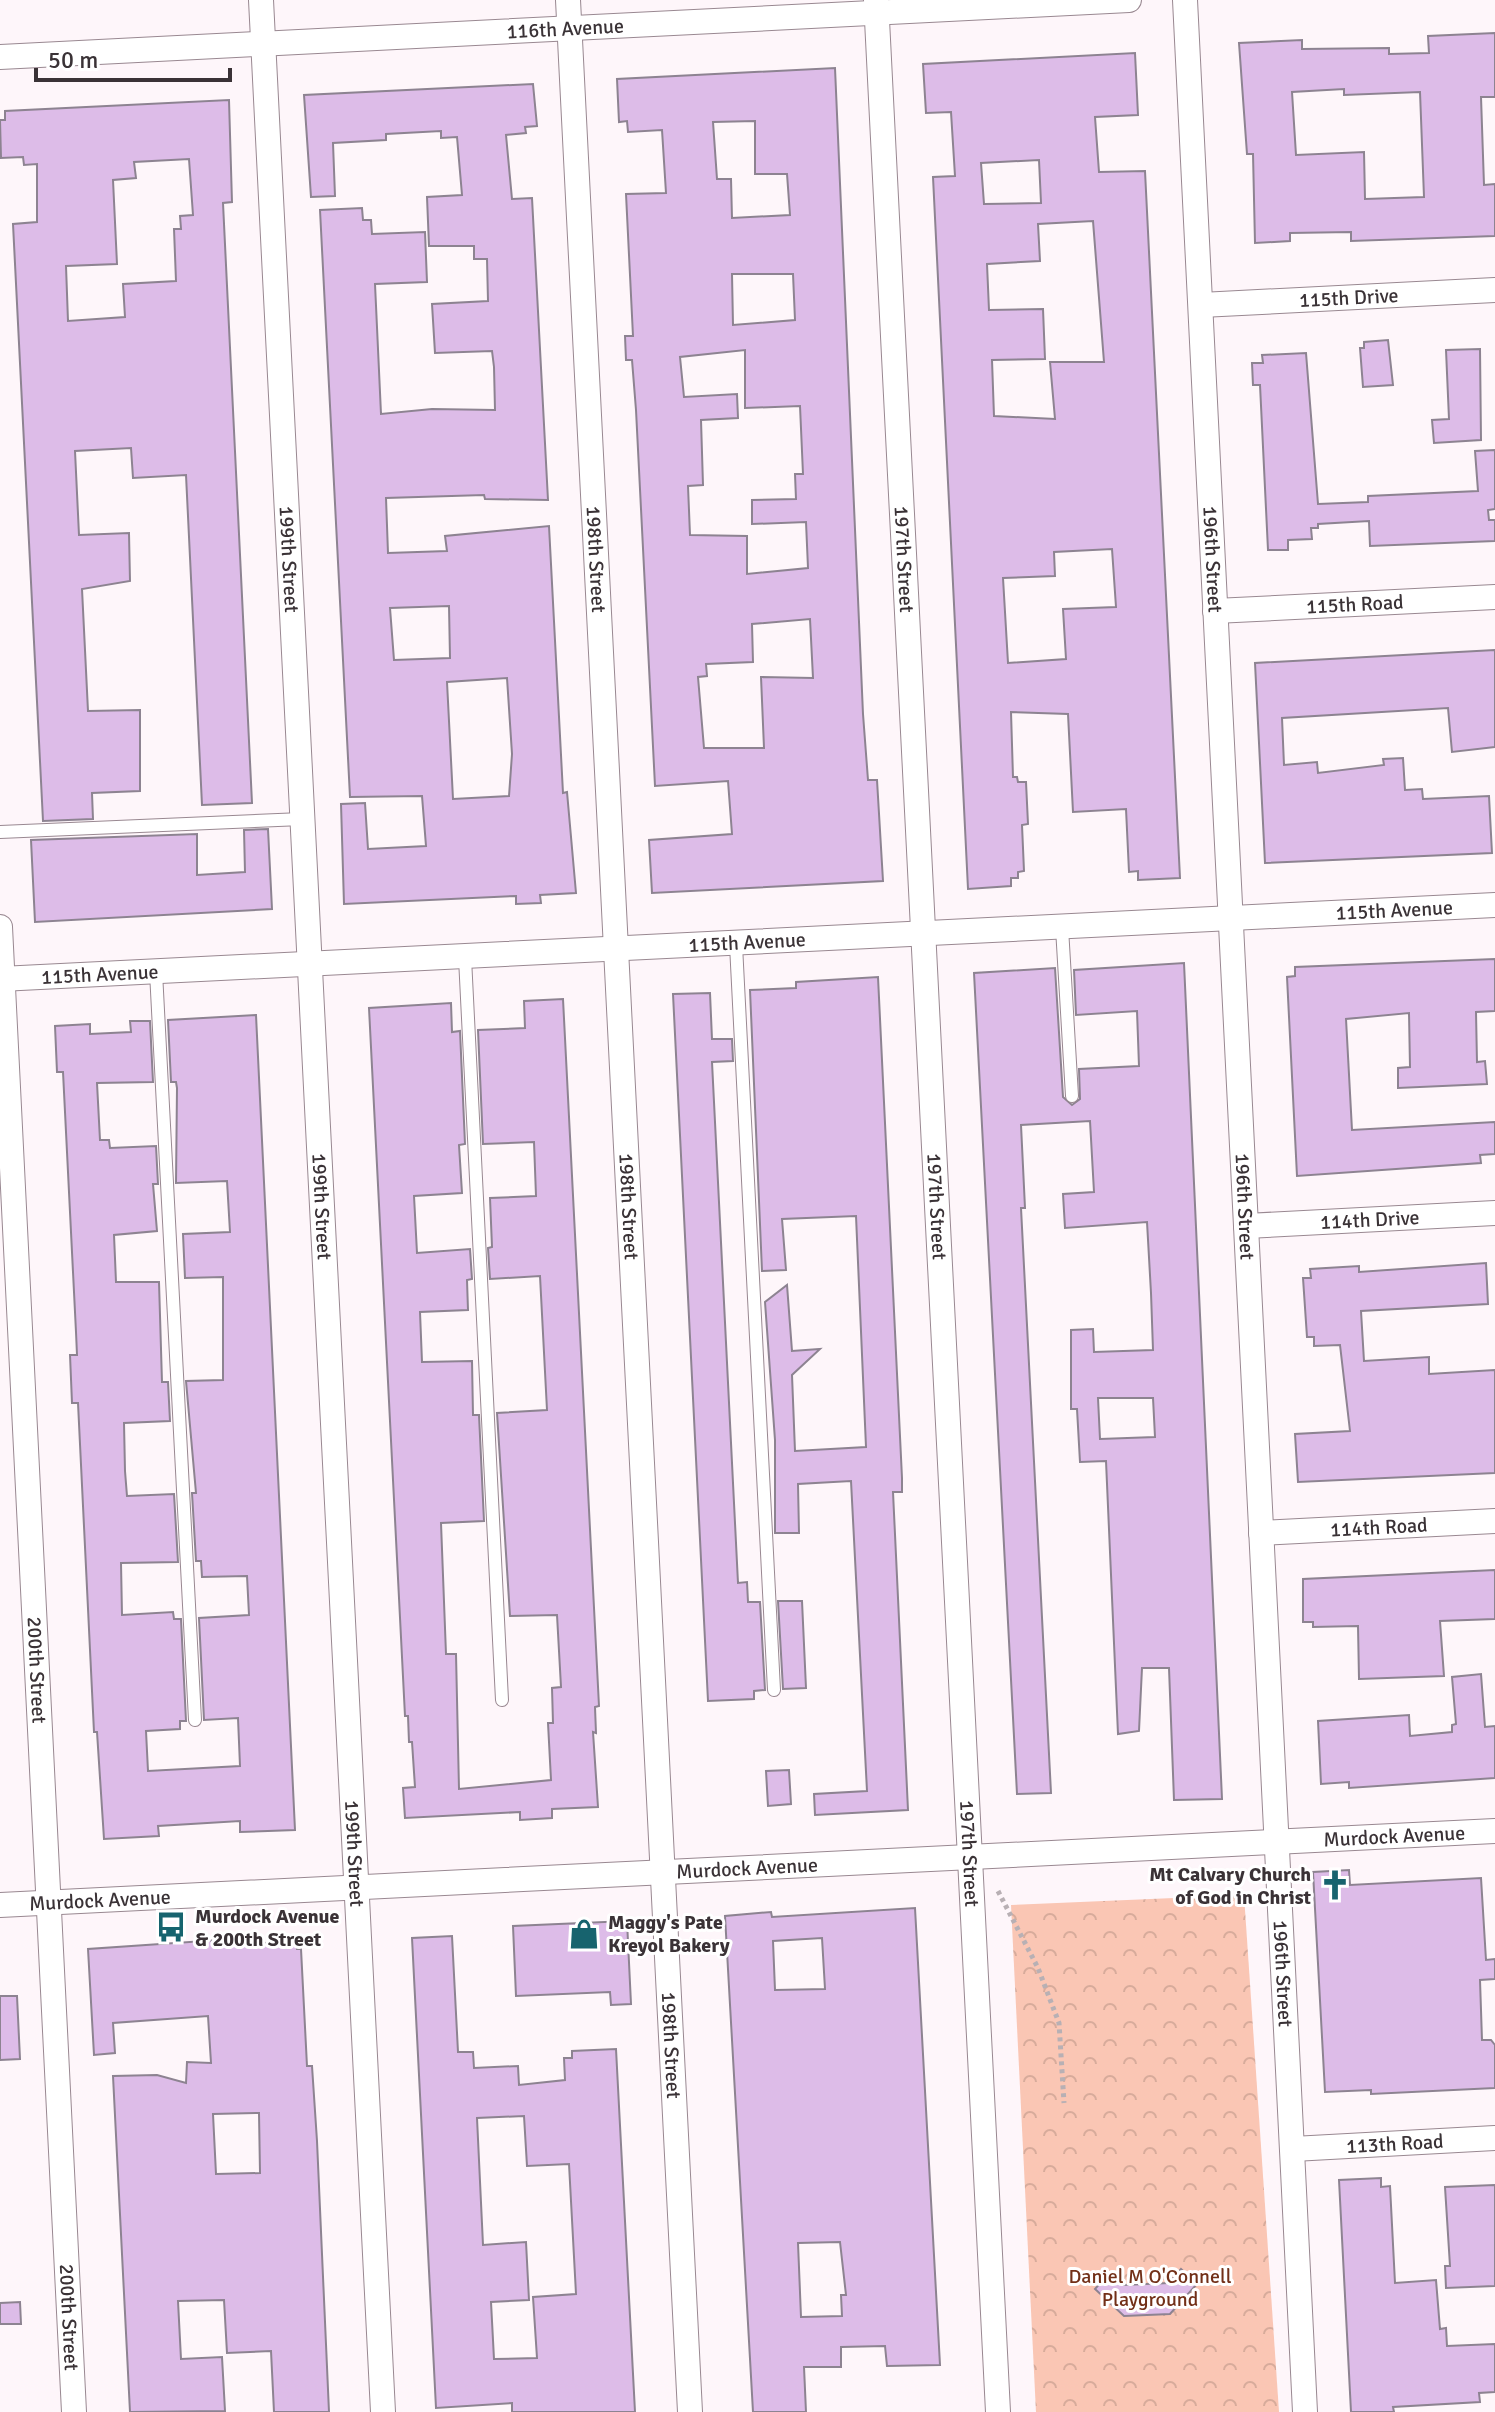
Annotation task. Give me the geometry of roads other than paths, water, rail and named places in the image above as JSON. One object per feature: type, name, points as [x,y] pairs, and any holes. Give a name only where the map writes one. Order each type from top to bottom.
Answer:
[{"type":"street","name":"199th Street","points":[[261,0],[383,2412]]},
{"type":"street","name":"198th Street","points":[[568,0],[690,2412]]},
{"type":"street","name":"116th Avenue","points":[[0,57],[570,28],[877,6],[1129,0]]},
{"type":"street","name":"196th Street","points":[[1185,0],[1305,2412]]},
{"type":"street","name":"197th Street","points":[[877,6],[998,2412]]},
{"type":"street","name":"115th Drive","points":[[1201,305],[1495,290]]},
{"type":"street","name":"115th Road","points":[[1215,611],[1495,597]]},
{"type":"street","name":"115th Avenue","points":[[1,978],[616,951],[1495,905]]},
{"type":"street","name":"200th Street","points":[[0,927],[74,2412]]},
{"type":"street","name":"114th Drive","points":[[1246,1226],[1495,1213]]},
{"type":"street","name":"114th Road","points":[[1261,1533],[1495,1521]]},
{"type":"street","name":"Murdock Avenue","points":[[0,1905],[663,1869],[1495,1831]]},
{"type":"street","name":"113th Road","points":[[1293,2149],[1495,2138]]},
{"type":"lane","points":[[0,832],[302,819]]},
{"type":"lane","points":[[1062,928],[1072,1096]]},
{"type":"lane","points":[[736,945],[774,1690]]},
{"type":"lane","points":[[465,958],[502,1700]]},
{"type":"lane","points":[[156,972],[195,1720]]},
{"type":"place","name":"Mt Calvary Church of God in Christ","points":[[1335,1885]]},
{"type":"place","name":"Murdock Avenue & 200th Street","points":[[171,1927]]},
{"type":"place","name":"Maggy's Pate Kreyol Bakery","points":[[584,1934]]},
{"type":"park label","name":"Daniel M O'Connell Playground","points":[[1150,2288]]}]
